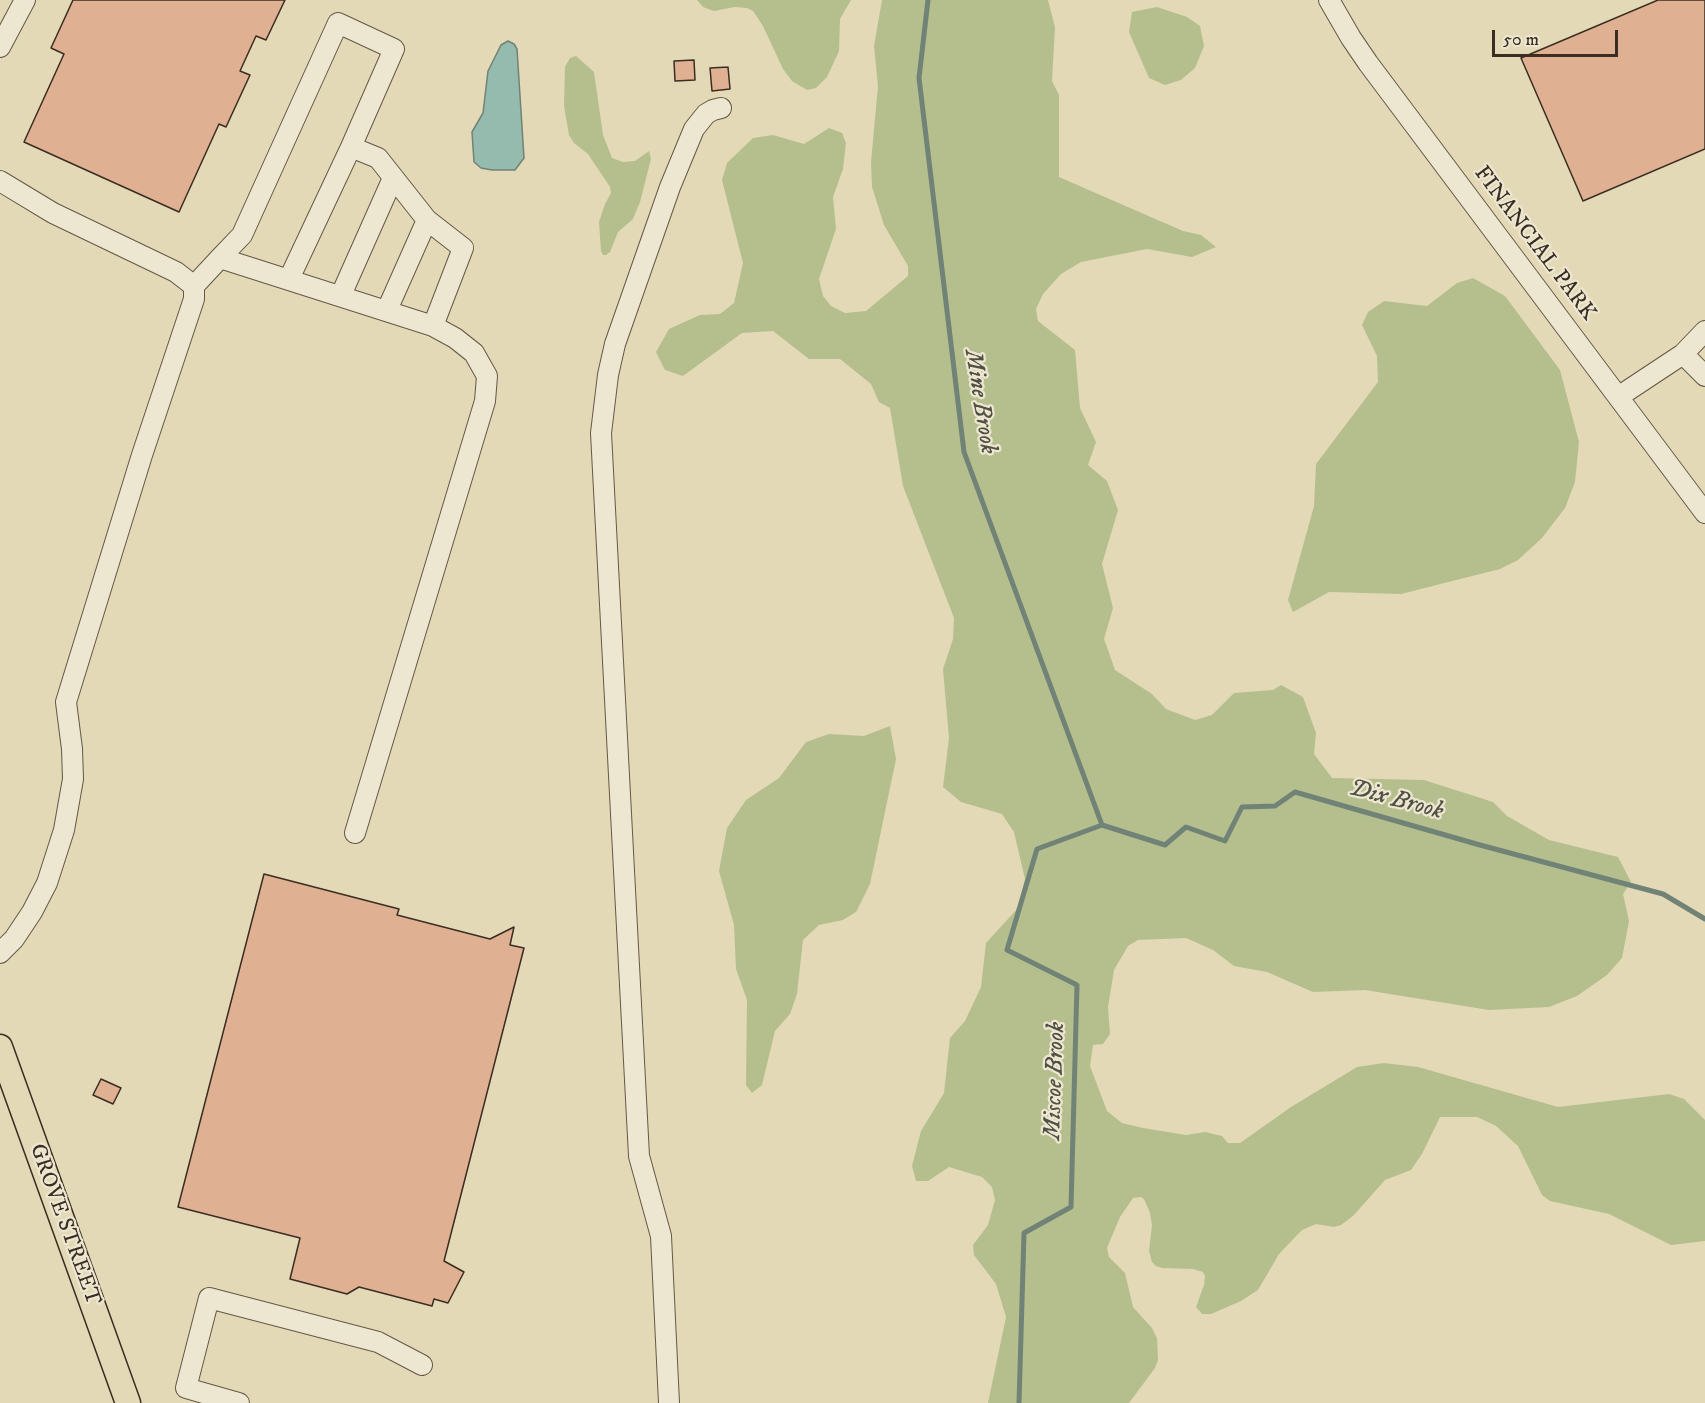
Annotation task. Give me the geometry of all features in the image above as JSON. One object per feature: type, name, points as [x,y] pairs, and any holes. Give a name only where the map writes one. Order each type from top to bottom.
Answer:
[{"type":"main road","name":"GROVE STREET","points":[[0,1047],[128,1403]]},
{"type":"lane","points":[[0,47],[25,0]]},
{"type":"lane","name":"FINANCIAL PARK","points":[[1329,0],[1368,63],[1705,513]]},
{"type":"lane","points":[[0,953],[14,939],[33,912],[47,883],[64,830],[73,779],[66,702],[142,455],[194,299],[194,286],[242,235],[338,23],[394,49],[289,279]]},
{"type":"lane","points":[[669,1403],[661,1236],[639,1156],[601,433],[608,375],[615,344],[670,187],[694,129],[706,114],[721,108]]},
{"type":"lane","points":[[351,147],[378,158],[427,220],[463,248],[433,326]]},
{"type":"lane","points":[[341,295],[393,178]]},
{"type":"lane","points":[[0,181],[53,213],[176,272],[194,286]]},
{"type":"lane","points":[[387,310],[427,220]]},
{"type":"lane","points":[[220,258],[433,326],[455,338],[474,353],[487,376],[485,402],[355,833]]},
{"type":"lane","points":[[1618,397],[1683,354],[1705,331]]},
{"type":"lane","points":[[1683,354],[1705,375]]},
{"type":"lane","points":[[239,1403],[186,1388],[209,1298],[378,1342],[422,1365]]},
{"type":"green space","points":[[697,0],[851,0],[840,19],[839,51],[827,77],[816,88],[807,90],[792,81],[783,69],[763,26],[753,11],[735,7],[714,11],[703,7]]},
{"type":"green space","points":[[882,0],[1048,0],[1055,27],[1052,81],[1059,95],[1059,177],[1183,231],[1201,235],[1216,247],[1192,257],[1147,249],[1081,262],[1061,274],[1043,294],[1036,309],[1038,321],[1075,350],[1080,408],[1096,442],[1088,465],[1107,481],[1118,510],[1102,564],[1113,608],[1104,639],[1115,670],[1152,694],[1166,709],[1195,720],[1212,715],[1234,693],[1273,690],[1281,685],[1303,697],[1316,733],[1314,754],[1332,778],[1424,780],[1493,802],[1507,816],[1549,840],[1618,857],[1631,882],[1623,894],[1629,921],[1622,958],[1607,975],[1577,996],[1549,1007],[1489,1010],[1365,990],[1313,992],[1267,972],[1234,966],[1213,950],[1186,938],[1138,940],[1128,946],[1114,970],[1108,1007],[1110,1034],[1103,1044],[1093,1045],[1090,1066],[1107,1111],[1122,1123],[1186,1135],[1205,1132],[1222,1136],[1228,1143],[1240,1143],[1291,1107],[1357,1067],[1384,1063],[1418,1067],[1558,1107],[1669,1094],[1684,1099],[1705,1120],[1705,1241],[1671,1245],[1609,1214],[1550,1201],[1542,1195],[1518,1146],[1496,1126],[1477,1117],[1440,1117],[1422,1154],[1411,1170],[1385,1180],[1353,1216],[1341,1225],[1334,1227],[1316,1224],[1302,1230],[1279,1254],[1258,1290],[1241,1301],[1211,1314],[1202,1314],[1196,1307],[1204,1285],[1203,1272],[1193,1269],[1162,1268],[1152,1262],[1149,1251],[1152,1225],[1150,1213],[1144,1199],[1133,1198],[1120,1217],[1107,1248],[1109,1257],[1125,1273],[1133,1307],[1152,1328],[1157,1338],[1158,1360],[1155,1368],[1129,1403],[988,1403],[1006,1317],[996,1284],[974,1255],[973,1245],[988,1225],[995,1200],[992,1187],[982,1177],[949,1167],[928,1181],[916,1181],[912,1166],[921,1131],[944,1093],[950,1038],[965,1021],[981,987],[986,943],[1018,908],[1025,879],[1014,832],[1002,814],[961,802],[943,787],[949,738],[943,669],[953,639],[954,618],[903,486],[890,408],[879,402],[871,384],[840,359],[809,359],[773,331],[742,333],[683,376],[665,370],[656,352],[669,329],[700,315],[720,314],[734,303],[743,263],[722,180],[727,163],[753,138],[773,135],[804,144],[829,128],[842,133],[846,143],[843,169],[833,197],[836,229],[819,279],[823,296],[831,306],[845,313],[866,311],[908,276],[908,266],[884,225],[872,187],[871,162],[878,86],[874,46]]},
{"type":"green space","points":[[1157,7],[1187,17],[1200,26],[1204,46],[1195,68],[1181,80],[1165,85],[1149,78],[1129,32],[1132,12]]},
{"type":"green space","points":[[576,56],[594,72],[603,135],[612,158],[623,162],[635,161],[649,151],[651,159],[640,202],[633,219],[618,232],[610,252],[606,255],[603,255],[601,251],[599,222],[611,193],[610,187],[588,154],[574,143],[569,135],[564,106],[565,67],[570,58]]},
{"type":"green space","points":[[1473,278],[1505,296],[1560,370],[1579,442],[1575,482],[1565,508],[1542,538],[1518,560],[1500,569],[1401,594],[1329,592],[1293,612],[1288,600],[1314,506],[1316,464],[1378,382],[1377,356],[1362,325],[1368,312],[1384,301],[1427,306],[1457,283]]},
{"type":"green space","points":[[890,726],[896,759],[870,884],[856,912],[843,920],[819,925],[803,940],[797,994],[790,1014],[775,1031],[762,1085],[752,1093],[746,1085],[747,1000],[736,969],[734,925],[719,871],[727,828],[746,800],[779,778],[806,742],[829,734],[864,736]]},
{"type":"water","points":[[508,41],[517,49],[524,158],[515,170],[492,170],[481,168],[474,162],[472,132],[483,113],[488,71],[501,45]]},
{"type":"building","points":[[73,0],[285,0],[266,40],[256,36],[240,71],[250,75],[226,127],[219,124],[179,212],[24,142],[64,54],[51,48]]},
{"type":"building","points":[[1658,0],[1705,0],[1705,149],[1583,201],[1521,58]]},
{"type":"building","points":[[694,60],[695,80],[675,81],[674,61]]},
{"type":"building","points":[[728,67],[730,89],[712,91],[710,68]]},
{"type":"building","points":[[264,874],[399,909],[397,915],[490,939],[514,927],[510,945],[524,948],[444,1261],[464,1272],[448,1303],[434,1299],[432,1306],[359,1287],[347,1294],[290,1279],[300,1238],[178,1207]]},
{"type":"building","points":[[101,1079],[121,1088],[113,1104],[93,1095]]},
{"type":"waterway","name":"Mine Brook","points":[[928,0],[919,78],[964,452],[1102,825]]},
{"type":"waterway","name":"Dix Brook","points":[[1102,825],[1165,845],[1186,827],[1225,841],[1242,807],[1275,806],[1295,792],[1663,894],[1705,919]]},
{"type":"waterway","name":"Miscoe Brook","points":[[1019,1403],[1024,1233],[1071,1207],[1077,985],[1007,950],[1037,849],[1102,825]]}]
